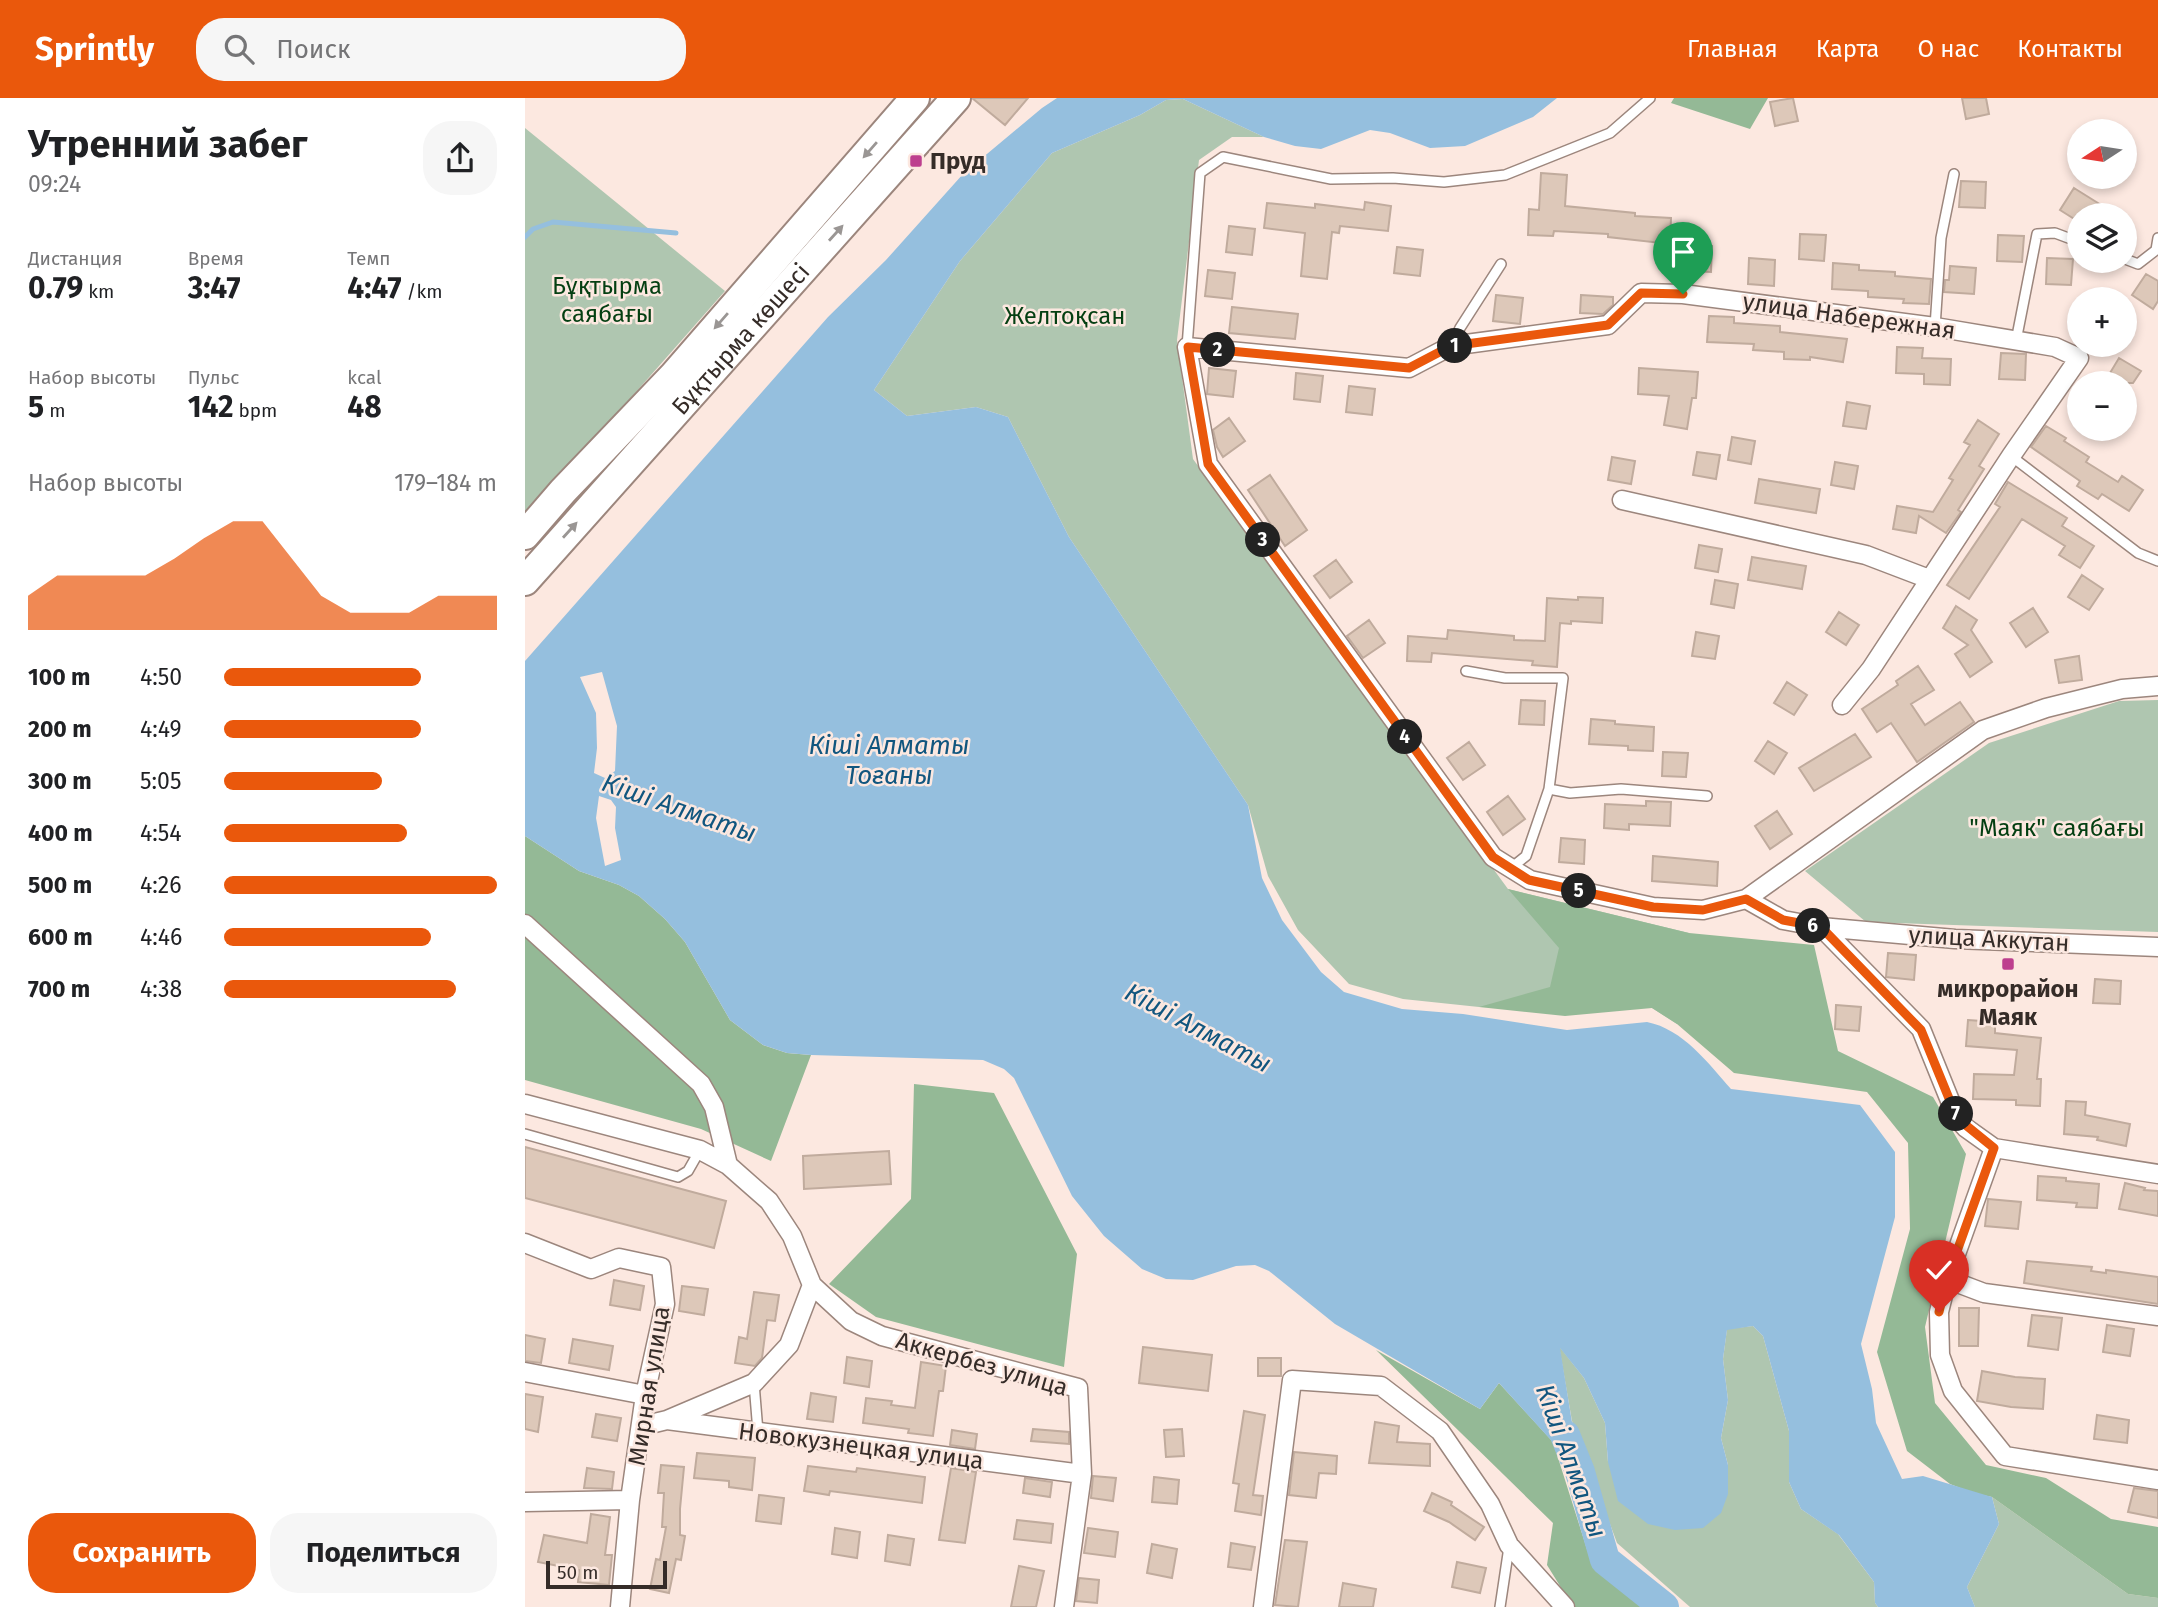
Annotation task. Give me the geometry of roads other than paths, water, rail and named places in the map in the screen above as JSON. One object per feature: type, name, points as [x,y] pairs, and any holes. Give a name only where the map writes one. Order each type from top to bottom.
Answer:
[{"type":"main road","name":"Бұқтырма көшесі","points":[[525,535],[563,491],[674,375],[915,98]]},
{"type":"main road","name":"Бұқтырма көшесі","points":[[525,581],[956,98]]},
{"type":"street","name":"улица Набережная","points":[[1188,347],[1409,368],[1451,346],[1608,325],[1641,293],[1683,294],[1935,327],[2055,347],[2079,358],[1871,669],[1842,705]]},
{"type":"street","points":[[1188,347],[1208,464],[1493,857],[1529,880],[1653,907],[1703,910],[1746,899],[1983,730],[2084,698],[2122,689],[2158,686]]},
{"type":"street","points":[[1622,500],[1866,555],[1929,579]]},
{"type":"street","name":"улица Аккутан","points":[[1746,899],[1783,920],[1821,927],[1955,939],[2158,947]]},
{"type":"street","points":[[525,924],[701,1084],[714,1107],[728,1165]]},
{"type":"street","points":[[1821,927],[1921,1030],[1957,1118],[1994,1148],[2158,1174]]},
{"type":"street","name":"Аккербез улица","points":[[525,1104],[700,1150],[728,1165],[769,1201],[792,1236],[812,1285],[851,1321],[882,1336],[1078,1388],[1081,1474],[1064,1607]]},
{"type":"street","points":[[1994,1148],[1947,1279],[1939,1312],[1940,1355],[1952,1391],[2005,1456],[2158,1480]]},
{"type":"street","name":"Мирная улица","points":[[525,1243],[591,1269],[619,1258],[661,1267],[665,1304],[645,1395],[621,1607]]},
{"type":"street","points":[[1947,1279],[1984,1293],[2158,1316]]},
{"type":"street","points":[[667,1420],[754,1383],[789,1345],[812,1285]]},
{"type":"street","points":[[525,1372],[645,1395]]},
{"type":"street","points":[[1263,1607],[1292,1380],[1381,1386],[1440,1431],[1490,1504],[1509,1545],[1565,1607]]},
{"type":"street","name":"Новокузнецкая улица","points":[[642,1426],[667,1420],[1081,1474]]},
{"type":"street","points":[[525,1502],[631,1500]]},
{"type":"lane","points":[[1188,347],[1200,173],[1223,157],[1331,179],[1394,178],[1444,182],[1505,175],[1610,133],[1650,98]]},
{"type":"lane","points":[[1935,327],[1941,238],[1954,174]]},
{"type":"lane","points":[[2016,341],[2037,234],[2056,233],[2067,237]]},
{"type":"lane","points":[[2137,263],[2156,250],[2158,238]]},
{"type":"lane","points":[[1451,346],[1501,264]]},
{"type":"lane","points":[[2011,456],[2138,553],[2158,561]]},
{"type":"lane","points":[[1466,671],[1504,678],[1563,678],[1549,789],[1526,856],[1510,869]]},
{"type":"lane","points":[[1549,789],[1570,793],[1621,789],[1707,796]]},
{"type":"lane","points":[[525,1134],[678,1177],[688,1171],[700,1150]]},
{"type":"lane","points":[[754,1383],[758,1432]]},
{"type":"lane","points":[[1500,1607],[1509,1545]]},
{"type":"water","name":"Кіші Алматы Тоғаны","points":[[1057,98],[1557,98],[1533,117],[1465,146],[1430,148],[1390,133],[1370,130],[1321,149],[1295,146],[1264,137],[1183,99],[1166,100],[1140,115],[1052,153],[960,261],[874,390],[907,416],[976,407],[1008,417],[1069,537],[1248,805],[1262,878],[1282,920],[1321,972],[1344,992],[1402,1009],[1463,1014],[1567,1030],[1647,1022],[1684,1040],[1731,1089],[1860,1105],[1895,1152],[1895,1217],[1861,1344],[1872,1389],[1876,1423],[1902,1479],[1923,1476],[1992,1497],[1999,1524],[1967,1587],[1975,1607],[1878,1607],[1875,1603],[1874,1582],[1839,1535],[1801,1509],[1789,1482],[1789,1431],[1763,1336],[1753,1326],[1727,1330],[1723,1359],[1728,1400],[1721,1438],[1728,1465],[1728,1494],[1721,1513],[1703,1528],[1675,1530],[1648,1524],[1618,1501],[1608,1462],[1605,1423],[1584,1378],[1560,1348],[1580,1472],[1499,1383],[1480,1409],[1335,1324],[1269,1271],[1255,1265],[1236,1266],[1193,1280],[1166,1279],[1142,1269],[1104,1236],[1072,1196],[1014,1078],[1004,1069],[983,1060],[811,1055],[787,1053],[763,1045],[730,1020],[685,942],[665,919],[639,896],[619,885],[579,871],[525,836],[525,661],[828,317],[886,260],[963,174]],"holes":[[[602,672],[617,726],[615,771],[605,778],[594,773],[597,748],[596,713],[580,677]],[[599,796],[611,800],[616,807],[615,828],[621,860],[605,866],[596,818]]]},
{"type":"waterway","points":[[525,237],[533,229],[553,222],[676,233]]},
{"type":"waterway","name":"Кіші Алматы","points":[[1565,1435],[1580,1472],[1605,1560],[1664,1607]]},
{"type":"place","name":"Пруд","points":[[916,161]]},
{"type":"place","name":"микрорайон Маяк","points":[[2008,964]]},
{"type":"park label","name":"Бұқтырма саябағы","points":[[607,300]]},
{"type":"park label","name":"Желтоқсан","points":[[1065,316]]},
{"type":"park label","name":"\"Маяк\" саябағы","points":[[2057,828]]}]
